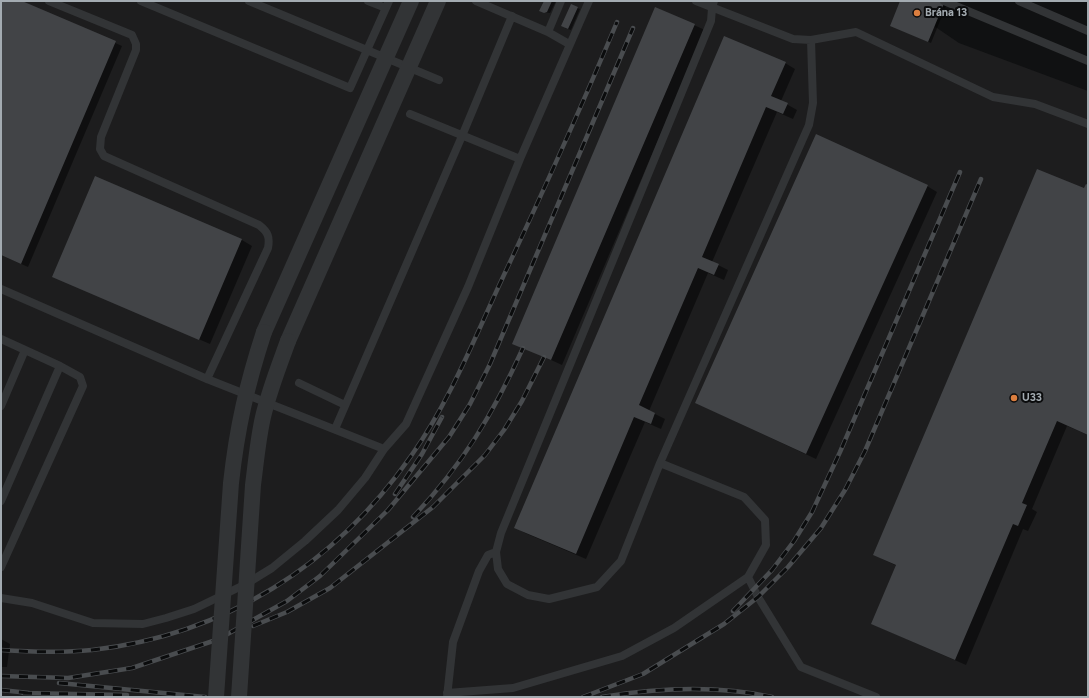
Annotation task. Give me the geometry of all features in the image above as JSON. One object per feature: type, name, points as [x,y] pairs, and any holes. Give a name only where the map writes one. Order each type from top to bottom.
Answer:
[{"type":"street","points":[[216,697],[231,483],[235,448],[249,378],[264,332],[411,1]]},
{"type":"street","points":[[239,697],[253,485],[263,418],[272,383],[288,341],[438,1]]},
{"type":"lane","points":[[49,1],[132,35],[135,39],[136,50],[101,137],[100,149],[104,156],[260,225],[267,231],[270,240],[268,248],[207,379]]},
{"type":"lane","points":[[141,1],[350,88],[387,4],[368,1]]},
{"type":"lane","points":[[249,1],[439,80]]},
{"type":"lane","points":[[476,1],[548,32],[569,44]]},
{"type":"lane","points":[[548,32],[561,1]]},
{"type":"lane","points":[[1,598],[32,603],[93,623],[143,624],[194,609],[246,584],[272,568],[305,542],[338,510],[361,483],[384,449],[406,424],[468,287],[520,159],[589,1]]},
{"type":"lane","points":[[696,1],[713,4],[793,39],[811,40],[856,32],[993,97],[1035,104],[1088,124]]},
{"type":"lane","points":[[944,1],[1088,61]]},
{"type":"lane","points":[[1019,1],[1088,31]]},
{"type":"lane","points":[[713,4],[711,21],[501,533],[496,552],[498,569],[507,584],[528,595],[549,599],[597,587],[621,561],[660,463],[809,125],[813,103],[811,40]]},
{"type":"lane","points":[[335,429],[462,136],[512,16]]},
{"type":"lane","points":[[410,114],[520,159]]},
{"type":"lane","points":[[1,288],[207,379],[384,449]]},
{"type":"lane","points":[[1,339],[60,366],[80,377],[83,386],[1,566]]},
{"type":"lane","points":[[1,406],[25,350]]},
{"type":"lane","points":[[1,501],[60,366]]},
{"type":"lane","points":[[299,383],[345,406]]},
{"type":"lane","points":[[496,552],[488,554],[479,571],[453,642],[447,695],[513,688],[622,656],[674,628],[748,577],[766,545],[765,520],[744,497],[660,463]]},
{"type":"lane","points":[[748,577],[758,597],[802,667],[876,697]]},
{"type":"shaded area","points":[[1,1],[945,1],[934,26],[959,43],[1088,91],[1088,697],[1,697]]},
{"type":"building","points":[[1,1],[22,1],[116,41],[21,264],[1,255]]},
{"type":"building","points":[[544,1],[552,1],[547,12],[544,13],[539,11]]},
{"type":"building","name":"Brána 13","points":[[900,1],[945,1],[928,42],[890,26]]},
{"type":"building","points":[[571,4],[578,7],[568,29],[561,26]]},
{"type":"building","points":[[655,7],[695,24],[551,360],[512,344]]},
{"type":"building","points":[[724,36],[786,62],[771,96],[788,103],[783,114],[766,107],[702,257],[719,264],[714,275],[698,268],[639,405],[655,413],[651,424],[634,417],[576,554],[514,528]]},
{"type":"building","points":[[816,134],[928,185],[806,454],[695,403]]},
{"type":"building","name":"U33","points":[[1037,169],[1084,188],[1086,184],[1088,185],[1088,435],[1057,421],[1022,503],[1027,505],[1018,526],[1013,524],[955,660],[871,624],[896,565],[873,555]]},
{"type":"building","points":[[95,176],[242,239],[199,340],[52,277]]},
{"type":"railway","points":[[1,650],[46,652],[92,650],[141,642],[187,629],[231,611],[273,588],[312,561],[348,530],[381,495],[411,456],[425,435],[450,391],[547,182],[617,22]]},
{"type":"railway","points":[[215,641],[287,601],[320,576],[388,510],[449,437],[470,404],[490,364],[633,28]]},
{"type":"railway","points":[[733,611],[772,570],[794,541],[812,512],[840,452],[960,172]]},
{"type":"railway","points":[[583,697],[643,674],[724,624],[758,597],[788,567],[821,528],[845,490],[865,451],[981,179]]},
{"type":"railway","points":[[413,517],[447,478],[476,437],[500,395],[523,348]]},
{"type":"railway","points":[[253,626],[287,612],[330,588],[433,507],[485,455],[504,430],[522,401],[544,357]]},
{"type":"railway","points":[[395,494],[422,454],[442,417]]},
{"type":"railway","points":[[1,676],[68,678],[132,668],[219,639]]},
{"type":"railway","points":[[59,683],[205,697]]},
{"type":"railway","points":[[602,697],[687,689],[730,691],[772,697]]},
{"type":"railway","points":[[1,690],[29,693]]},
{"type":"railway","points":[[23,693],[127,695]]},
{"type":"place","name":"Brána 13","points":[[917,13]]},
{"type":"place","name":"U33","points":[[1014,398]]}]
